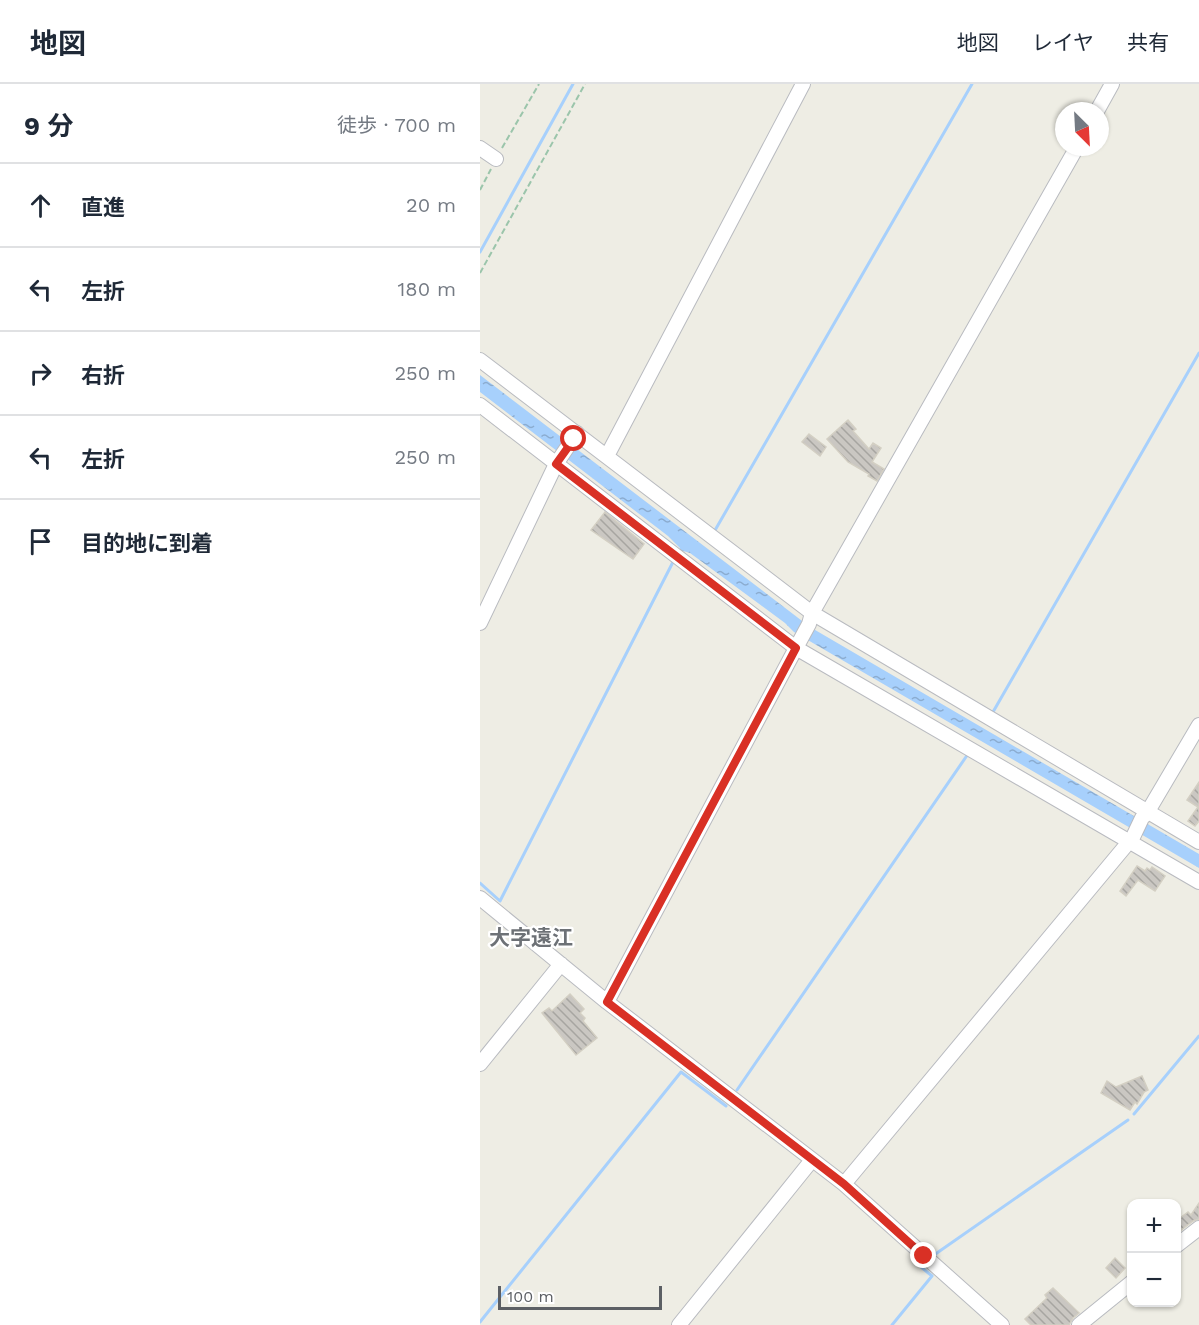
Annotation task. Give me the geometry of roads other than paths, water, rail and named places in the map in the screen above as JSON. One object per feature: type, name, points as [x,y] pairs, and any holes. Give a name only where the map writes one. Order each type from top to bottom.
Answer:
[{"type":"street","points":[[607,456],[803,84]]},
{"type":"street","points":[[1102,102],[1112,84]]},
{"type":"street","points":[[480,148],[496,159]]},
{"type":"street","points":[[607,1002],[798,645],[810,618],[1072,156]]},
{"type":"street","points":[[480,360],[575,436],[607,456],[810,618],[1144,815],[1199,842]]},
{"type":"street","points":[[480,405],[559,461],[798,645],[1131,839],[1199,882]]},
{"type":"street","points":[[480,623],[559,461],[575,436]]},
{"type":"street","points":[[844,1184],[1131,839],[1199,725]]},
{"type":"street","points":[[480,898],[607,1002],[844,1184],[1002,1325]]},
{"type":"street","points":[[480,1064],[561,964]]},
{"type":"street","points":[[679,1325],[812,1160]]},
{"type":"street","points":[[1181,1242],[1199,1228]]},
{"type":"street","points":[[1079,1325],[1127,1285]]},
{"type":"water","points":[[480,375],[810,627],[1199,854],[1199,868],[794,632],[690,553],[680,550],[668,536],[480,392]]},
{"type":"waterway","points":[[480,252],[573,84]]},
{"type":"waterway","points":[[714,532],[972,84]]},
{"type":"waterway","points":[[993,712],[1199,353]]},
{"type":"waterway","points":[[480,883],[500,901],[674,560]]},
{"type":"waterway","points":[[737,1090],[968,754]]},
{"type":"waterway","points":[[1134,1114],[1199,1036]]},
{"type":"waterway","points":[[480,1322],[681,1072],[726,1106]]},
{"type":"waterway","points":[[934,1255],[1128,1120]]},
{"type":"waterway","points":[[892,1325],[932,1276],[921,1267]]},
{"type":"district","name":"大字遠江","points":[[531,937]]}]
